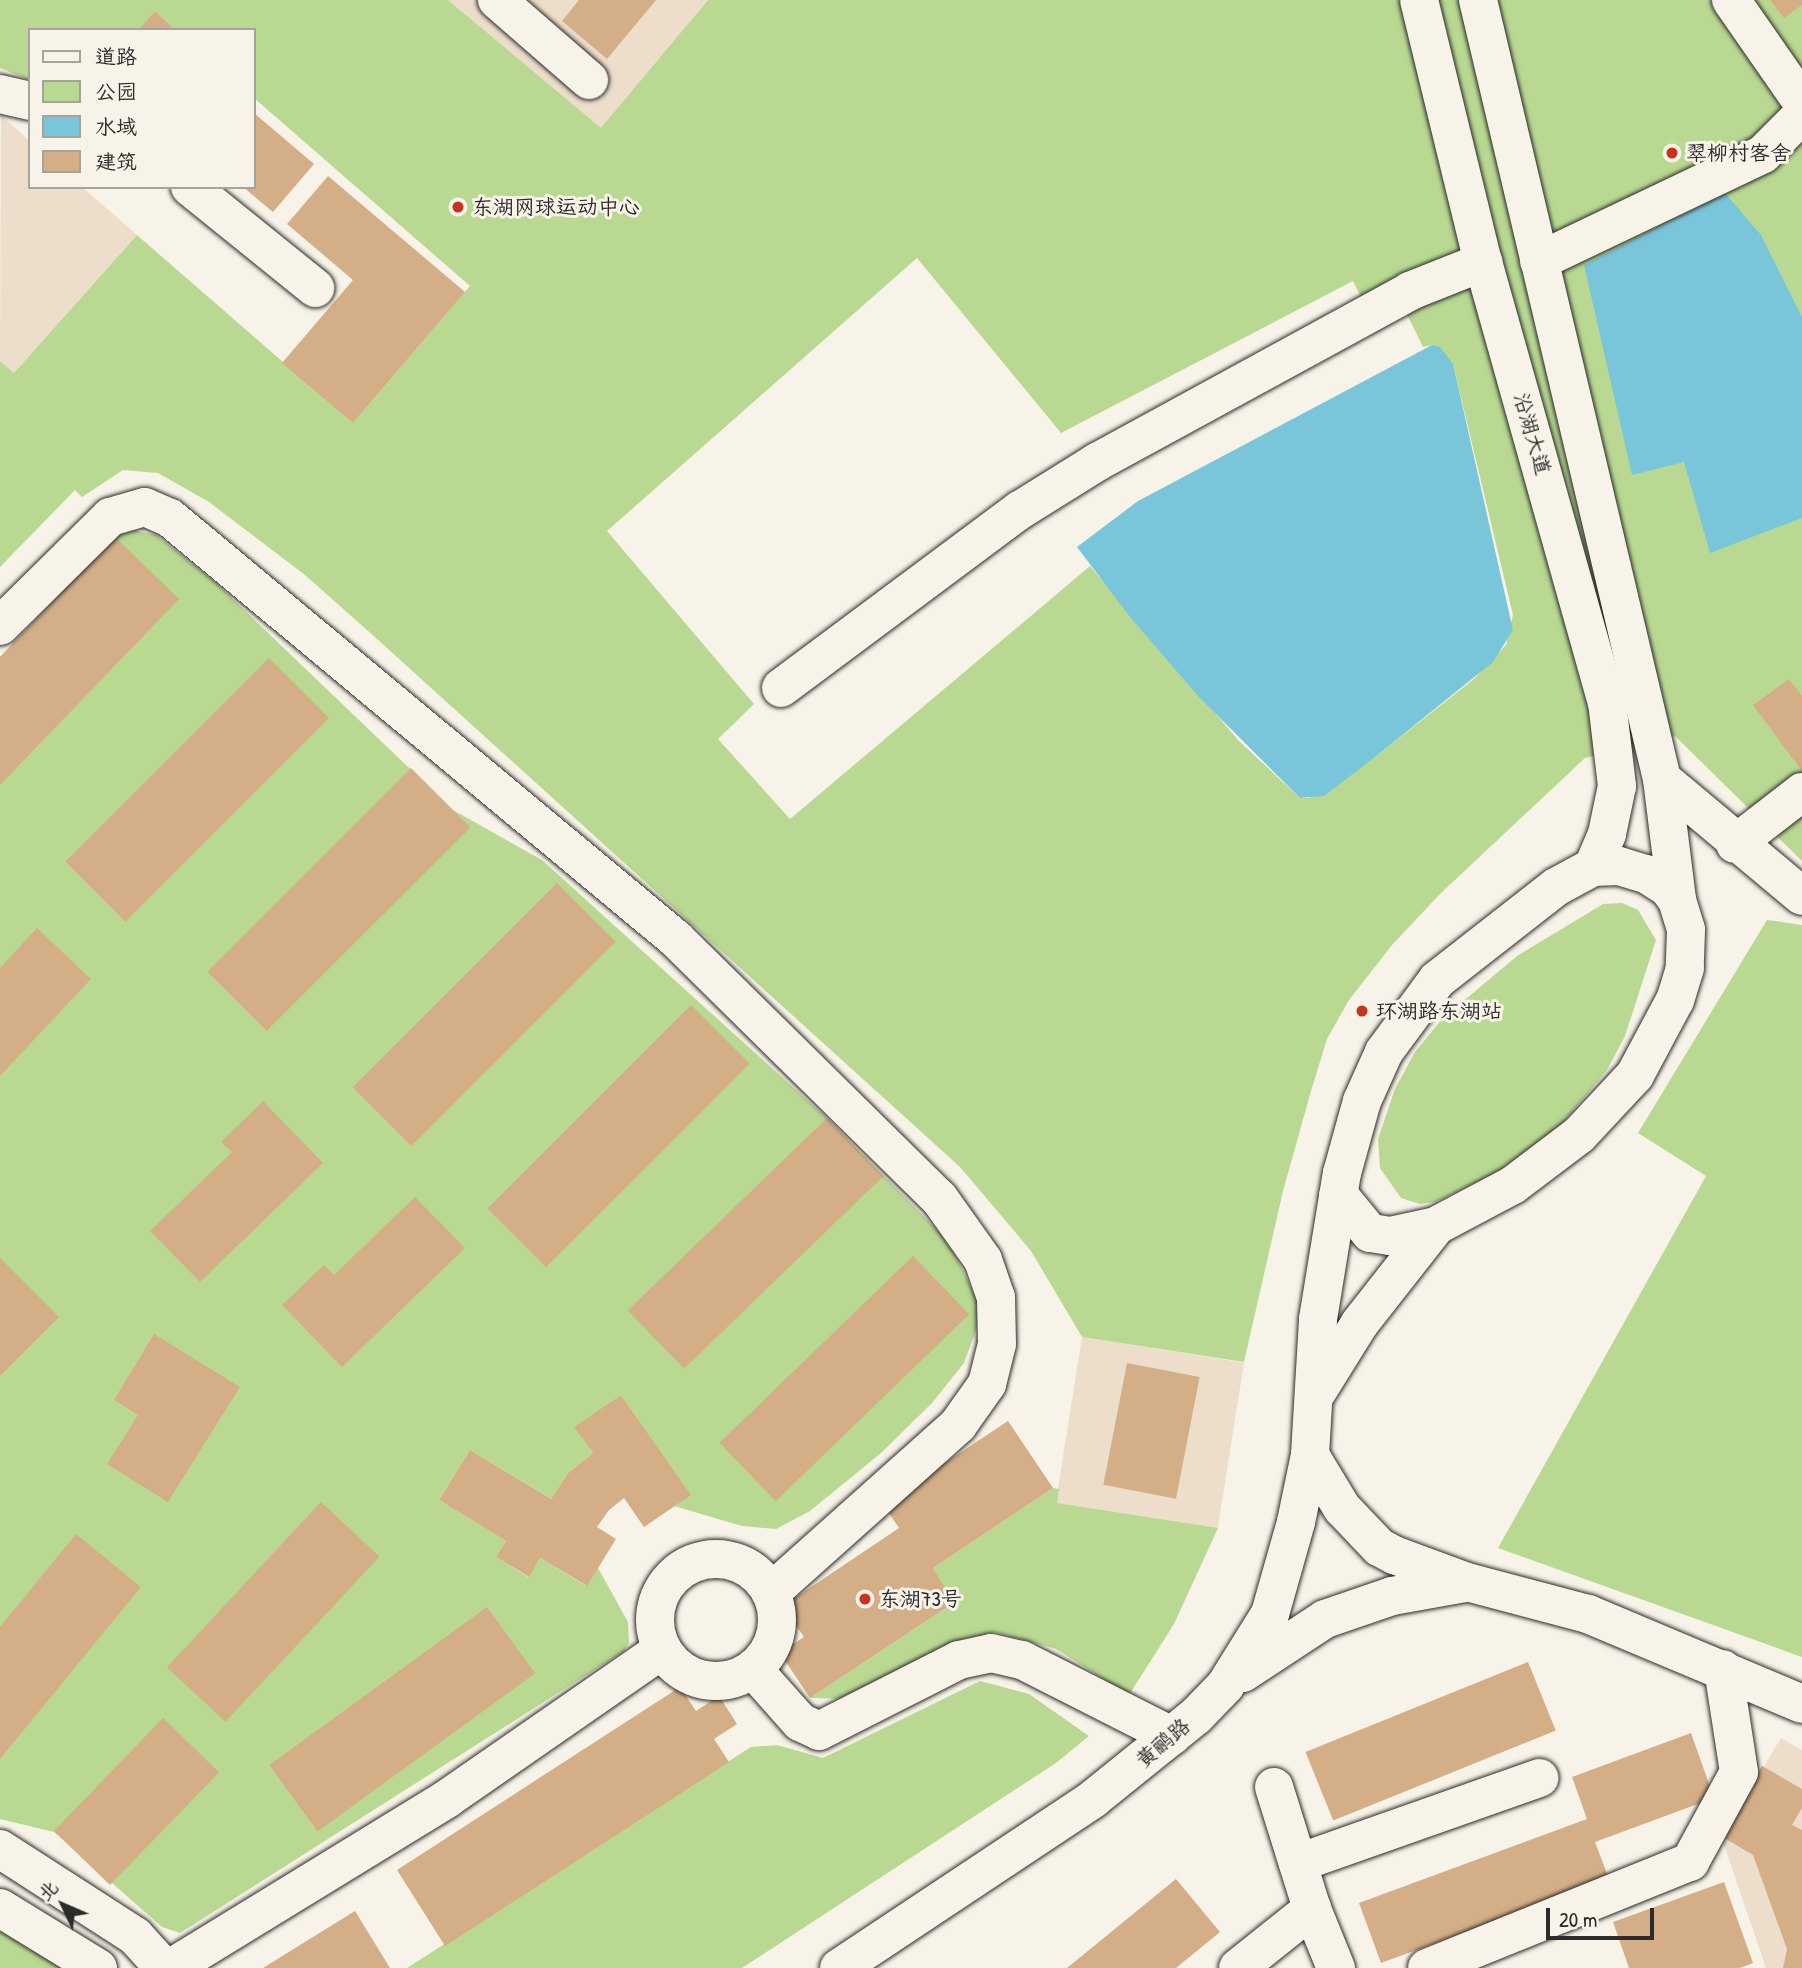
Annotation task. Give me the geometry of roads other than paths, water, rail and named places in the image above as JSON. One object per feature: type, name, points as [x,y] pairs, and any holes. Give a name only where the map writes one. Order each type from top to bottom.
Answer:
[{"type":"street","points":[[497,0],[589,80]]},
{"type":"street","name":"沿湖大道","points":[[1419,0],[1483,262],[1614,735],[1615,802],[1593,867]]},
{"type":"street","points":[[1338,1194],[1358,1224],[1376,1235],[1436,1226],[1479,1205],[1549,1159],[1610,1105],[1635,1075],[1670,1009],[1685,968],[1686,930],[1677,900],[1662,779],[1478,0]]},
{"type":"street","points":[[1731,0],[1802,102]]},
{"type":"street","points":[[0,94],[28,101]]},
{"type":"street","points":[[1539,261],[1763,154],[1802,116]]},
{"type":"street","points":[[192,189],[314,288]]},
{"type":"street","points":[[781,688],[1020,510],[1097,462],[1410,291],[1483,262]]},
{"type":"street","points":[[0,626],[110,517],[145,508],[170,518],[676,939],[939,1198],[983,1260],[996,1297],[997,1344],[987,1384],[958,1425],[771,1592]]},
{"type":"street","points":[[1662,779],[1735,844],[1802,896]]},
{"type":"street","points":[[1735,844],[1802,792]]},
{"type":"street","points":[[1593,867],[1619,866],[1646,874],[1677,900]]},
{"type":"street","name":"黄鹂路","points":[[839,1968],[1073,1813],[1172,1736],[1225,1686],[1259,1635],[1278,1593],[1310,1455],[1316,1393],[1318,1319],[1338,1194],[1371,1076],[1416,1004],[1503,925],[1593,867]]},
{"type":"street","points":[[1316,1393],[1360,1323],[1436,1226]]},
{"type":"street","points":[[1310,1455],[1342,1508],[1379,1546],[1467,1582],[1588,1614],[1802,1704]]},
{"type":"street","points":[[706,1559],[734,1562],[759,1576],[771,1592],[777,1612],[776,1633],[767,1653],[753,1669],[735,1679],[693,1678],[675,1667],[662,1650],[655,1632],[660,1594],[687,1566],[706,1559]]},
{"type":"street","points":[[1225,1686],[1325,1619],[1392,1596],[1467,1582]]},
{"type":"street","points":[[171,1968],[448,1798],[662,1650]]},
{"type":"street","points":[[753,1669],[800,1722],[819,1731],[959,1660],[991,1653],[1022,1660],[1172,1736]]},
{"type":"street","points":[[1427,1968],[1690,1862],[1739,1772],[1723,1670]]},
{"type":"street","points":[[1298,1863],[1539,1778]]},
{"type":"street","points":[[1274,1787],[1312,1909],[1336,1968]]},
{"type":"street","points":[[0,1849],[135,1936],[164,1968]]},
{"type":"street","points":[[0,1908],[98,1968]]},
{"type":"street","points":[[1238,1968],[1312,1909]]},
{"type":"water","points":[[1725,193],[1761,235],[1802,317],[1802,518],[1710,553],[1684,462],[1632,475],[1584,265]]},
{"type":"water","points":[[1432,345],[1440,347],[1453,364],[1513,630],[1493,662],[1375,757],[1324,796],[1300,798],[1199,697],[1130,617],[1077,547],[1138,501]]},
{"type":"place","name":"翠柳村客舍","points":[[1672,153]]},
{"type":"place","name":"东湖网球运动中心","points":[[458,207]]},
{"type":"place","name":"环湖路东湖站","points":[[1362,1011]]},
{"type":"place","name":"东湖73号","points":[[865,1599]]}]
